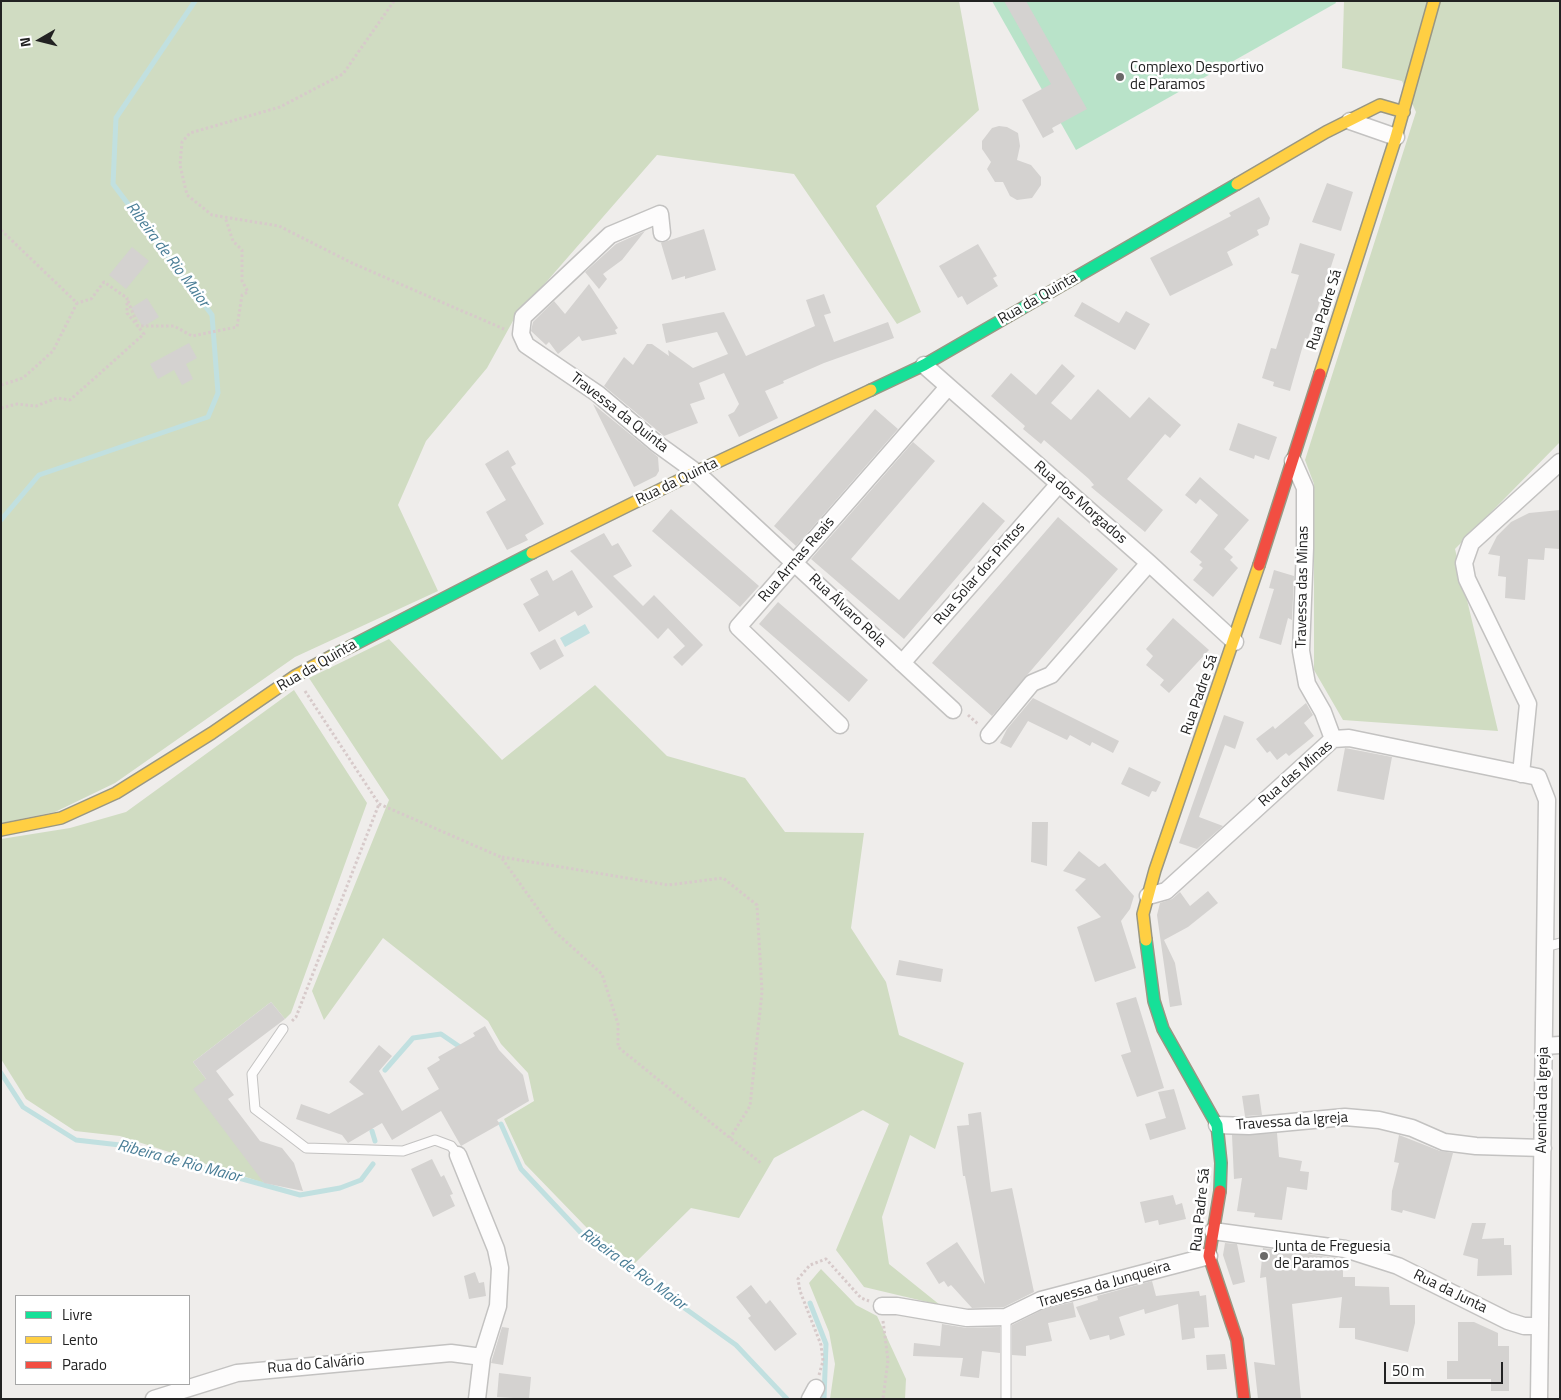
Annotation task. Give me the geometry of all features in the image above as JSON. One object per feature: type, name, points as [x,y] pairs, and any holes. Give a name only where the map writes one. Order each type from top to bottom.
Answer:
[{"type":"street","name":"Rua Padre Sá","points":[[1244,1399],[1237,1340],[1209,1256],[1220,1180],[1217,1125],[1204,1105],[1163,1029],[1154,1001],[1143,914],[1155,870],[1235,642],[1293,461],[1404,112],[1434,1]]},
{"type":"street","name":"Rua da Quinta","points":[[1,830],[62,818],[116,793],[212,733],[295,676],[466,586],[696,472],[924,365],[1326,132],[1380,105],[1404,112]]},
{"type":"street","points":[[1350,121],[1396,137]]},
{"type":"street","points":[[521,334],[523,317],[610,235],[660,214],[662,233]]},
{"type":"street","name":"Travessa da Quinta","points":[[521,334],[526,345],[598,394],[656,444],[696,472]]},
{"type":"street","name":"Rua dos Morgados","points":[[924,365],[1058,485],[1149,563],[1235,642]]},
{"type":"street","name":"Rua Armas Reais","points":[[840,725],[738,627],[948,387]]},
{"type":"street","name":"Travessa das Minas","points":[[1293,461],[1305,488],[1301,651],[1307,684],[1323,712],[1333,739]]},
{"type":"street","points":[[1521,774],[1528,704],[1467,579],[1464,563],[1472,543],[1560,462]]},
{"type":"street","name":"Rua Álvaro Rola","points":[[696,472],[953,710]]},
{"type":"street","name":"Rua Solar dos Pintos","points":[[902,663],[1058,485]]},
{"type":"street","points":[[989,735],[1032,683],[1051,675],[1149,563]]},
{"type":"street","name":"Rua das Minas","points":[[1148,896],[1166,891],[1333,739],[1349,738],[1538,777],[1553,801]]},
{"type":"street","name":"Avenida da Igreja","points":[[1539,1399],[1543,1148],[1552,1046],[1553,801]]},
{"type":"street","name":"Travessa da Igreja","points":[[1217,1125],[1249,1126],[1345,1117],[1378,1120],[1412,1128],[1444,1142],[1476,1146],[1543,1148]]},
{"type":"street","points":[[458,1155],[496,1249],[500,1268],[498,1306],[482,1357],[477,1399]]},
{"type":"street","name":"Rua da Junta","points":[[1213,1231],[1345,1249],[1398,1266],[1508,1321],[1524,1326],[1540,1326]]},
{"type":"street","name":"Travessa da Junqueira","points":[[882,1306],[897,1306],[968,1318],[1006,1317],[1041,1300],[1209,1256]]},
{"type":"street","name":"Rua do Calvário","points":[[154,1399],[236,1373],[451,1353],[482,1357]]},
{"type":"lane","points":[[283,1029],[252,1074],[255,1109],[306,1148],[403,1151],[435,1140],[451,1146],[458,1155]]},
{"type":"lane","points":[[1006,1317],[1006,1399]]},
{"type":"path","points":[[394,1],[343,74],[280,107],[190,133],[182,142],[180,165],[187,195],[212,215],[279,226],[352,263],[504,330],[521,334]]},
{"type":"path","points":[[138,326],[174,326],[192,336],[237,327],[242,295],[248,292],[242,281],[242,250],[233,241],[225,217]]},
{"type":"path","points":[[1,230],[77,303]]},
{"type":"path","points":[[1,385],[24,378],[53,351],[77,303],[91,299],[104,282],[127,298],[127,313],[144,334],[70,400],[57,398],[36,406],[18,404],[1,408]]},
{"type":"path","points":[[295,676],[379,804],[502,857],[668,884],[723,878],[757,905],[762,992],[750,1106],[730,1138]]},
{"type":"path","points":[[953,710],[971,717],[989,735]]},
{"type":"path","points":[[283,1029],[296,1017],[379,804]]},
{"type":"path","points":[[502,857],[553,930],[602,974],[618,1024],[618,1047],[762,1164]]},
{"type":"path","points":[[813,1393],[823,1361],[821,1345],[800,1291],[798,1279],[810,1266],[826,1259],[861,1298],[882,1306],[888,1360],[883,1399]]},
{"type":"green space","points":[[1,1],[959,1],[979,110],[876,206],[921,312],[897,324],[794,174],[657,155],[514,319],[487,368],[426,441],[398,505],[438,591],[295,657],[115,783],[55,812],[1,823]]},
{"type":"green space","name":"Complexo Desportivo de Paramos","points":[[992,1],[1335,1],[1336,3],[1076,150]]},
{"type":"green space","points":[[1344,1],[1560,1],[1560,442],[1455,549],[1498,731],[1343,720],[1314,670],[1314,484],[1305,460],[1416,112],[1402,81],[1342,68]]},
{"type":"green space","points":[[389,639],[502,760],[595,685],[667,756],[745,778],[785,832],[864,833],[851,928],[886,982],[899,1035],[964,1063],[935,1149],[910,1135],[882,1217],[889,1264],[940,1305],[864,1287],[836,1250],[889,1124],[863,1110],[774,1158],[739,1218],[691,1208],[634,1264],[588,1229],[525,1164],[504,1119],[534,1101],[528,1073],[501,1044],[488,1021],[383,938],[324,1020],[312,991],[389,800],[309,678]]},
{"type":"green space","points":[[294,690],[367,803],[291,1013],[285,1019],[271,1002],[193,1062],[206,1079],[264,1183],[120,1136],[75,1131],[26,1099],[1,1059],[1,839],[70,828],[126,812]]},
{"type":"green space","points":[[821,1269],[856,1305],[877,1316],[906,1379],[905,1399],[830,1399],[835,1364],[829,1332],[809,1283]]},
{"type":"water","points":[[585,624],[590,633],[565,647],[560,638]]},
{"type":"building","points":[[1004,1],[1026,1],[1087,109],[1052,128],[1054,132],[1043,138],[1022,100],[1051,84]]},
{"type":"building","points":[[999,126],[1007,127],[1018,133],[1020,146],[1017,160],[1031,165],[1041,177],[1041,185],[1032,198],[1017,200],[1010,196],[1003,182],[995,182],[987,169],[991,162],[982,149],[982,141],[992,128]]},
{"type":"building","points":[[1327,183],[1353,192],[1341,231],[1312,222]]},
{"type":"building","points":[[1259,197],[1270,218],[1268,225],[1257,230],[1259,235],[1227,252],[1233,265],[1170,296],[1150,258],[1231,216],[1229,213]]},
{"type":"building","points":[[704,229],[716,270],[685,279],[685,276],[672,280],[661,243]]},
{"type":"building","points":[[645,231],[622,260],[603,274],[607,279],[599,289],[585,272],[616,244]]},
{"type":"building","points":[[1300,243],[1335,254],[1308,339],[1305,338],[1290,391],[1273,386],[1274,382],[1262,378],[1271,348],[1276,349],[1299,275],[1291,273]]},
{"type":"building","points":[[978,244],[997,276],[993,278],[998,286],[967,305],[962,296],[958,298],[939,266]]},
{"type":"building","points":[[132,247],[149,261],[126,289],[109,275]]},
{"type":"building","points":[[589,284],[618,328],[615,330],[617,334],[582,341],[579,336],[558,354],[549,342],[546,345],[531,331],[533,322],[554,301],[565,314]]},
{"type":"building","points":[[824,294],[831,313],[824,315],[834,342],[888,322],[894,338],[824,363],[765,391],[778,418],[739,437],[728,415],[734,412],[739,404],[724,373],[699,383],[705,399],[690,404],[698,423],[664,436],[604,386],[624,357],[633,365],[647,344],[652,344],[669,356],[668,350],[693,368],[728,354],[717,332],[666,343],[662,324],[724,312],[746,356],[815,326],[806,300]]},
{"type":"building","points":[[147,298],[159,317],[143,327],[131,308]]},
{"type":"building","points":[[1082,302],[1119,323],[1126,311],[1150,324],[1135,350],[1074,316]]},
{"type":"building","points":[[189,343],[197,358],[186,364],[193,379],[182,385],[174,370],[158,379],[150,364]]},
{"type":"building","points":[[1062,364],[1075,376],[1051,403],[1071,420],[1098,389],[1130,418],[1149,397],[1181,425],[1170,438],[1165,434],[1127,479],[1163,510],[1145,532],[1091,487],[1094,485],[1089,479],[1044,440],[1041,444],[1023,429],[1025,426],[991,396],[1011,373],[1036,395]]},
{"type":"building","points":[[593,404],[658,457],[659,471],[656,476],[634,487]]},
{"type":"building","points":[[875,409],[898,429],[796,546],[774,526]]},
{"type":"building","points":[[1238,423],[1277,437],[1269,460],[1255,455],[1254,459],[1229,450]]},
{"type":"building","points":[[913,442],[935,461],[851,559],[899,600],[983,502],[1005,521],[904,639],[811,559]]},
{"type":"building","points":[[508,450],[516,464],[511,467],[544,524],[525,535],[528,540],[507,550],[486,512],[506,500],[485,464]]},
{"type":"building","points":[[1200,477],[1249,520],[1224,549],[1233,557],[1230,560],[1238,568],[1213,597],[1193,580],[1203,568],[1199,565],[1202,562],[1190,552],[1218,515],[1200,499],[1196,504],[1185,495]]},
{"type":"building","points":[[671,509],[759,586],[740,607],[652,531]]},
{"type":"building","points":[[1560,510],[1560,549],[1545,548],[1544,560],[1528,559],[1525,600],[1505,598],[1506,577],[1498,576],[1500,556],[1488,554],[1497,536],[1511,522],[1529,513]]},
{"type":"building","points":[[1058,517],[1118,569],[992,716],[932,663]]},
{"type":"building","points":[[604,533],[612,546],[618,543],[632,566],[613,576],[643,606],[654,595],[703,645],[682,666],[673,657],[685,646],[668,628],[658,639],[570,551]]},
{"type":"building","points":[[547,570],[553,581],[572,570],[593,607],[578,616],[575,611],[539,632],[523,604],[539,595],[530,579]]},
{"type":"building","points":[[1274,570],[1294,576],[1292,620],[1288,618],[1281,645],[1259,638],[1274,589],[1269,588]]},
{"type":"building","points":[[778,602],[868,680],[849,702],[759,624]]},
{"type":"building","points":[[1173,618],[1209,650],[1169,693],[1160,685],[1164,680],[1146,665],[1153,656],[1146,649]]},
{"type":"building","points":[[555,639],[564,656],[540,670],[530,653]]},
{"type":"building","points":[[1033,698],[1119,741],[1113,753],[1092,742],[1090,746],[1070,735],[1067,740],[1028,721],[1011,748],[1000,743],[1007,729]]},
{"type":"building","points":[[1306,703],[1313,715],[1304,723],[1314,736],[1289,756],[1286,753],[1277,760],[1270,751],[1267,753],[1256,739],[1273,726],[1275,729]]},
{"type":"building","points":[[1224,715],[1244,722],[1235,749],[1225,745],[1199,817],[1223,826],[1197,849],[1179,843]]},
{"type":"building","points":[[1345,748],[1392,757],[1384,800],[1337,791]]},
{"type":"building","points":[[1129,767],[1161,782],[1156,792],[1152,791],[1149,797],[1121,784]]},
{"type":"building","points":[[1032,822],[1048,822],[1047,866],[1031,862]]},
{"type":"building","points":[[1079,851],[1099,867],[1105,863],[1134,896],[1130,909],[1121,921],[1136,968],[1095,982],[1077,927],[1101,917],[1075,890],[1086,879],[1063,871]]},
{"type":"building","points":[[1208,891],[1218,903],[1188,927],[1164,940],[1175,963],[1182,1005],[1170,1007],[1157,915],[1160,903],[1172,899],[1180,892],[1190,906]]},
{"type":"building","points":[[899,960],[943,969],[941,982],[896,975]]},
{"type":"building","points":[[1136,997],[1164,1088],[1137,1097],[1121,1055],[1131,1052],[1116,1003]]},
{"type":"building","points":[[271,1002],[285,1019],[216,1071],[234,1095],[228,1099],[260,1141],[282,1148],[294,1163],[303,1191],[264,1183],[193,1089],[206,1079],[193,1062]]},
{"type":"building","points":[[485,1026],[499,1050],[523,1075],[529,1101],[497,1120],[500,1124],[461,1146],[441,1111],[392,1140],[382,1123],[348,1143],[342,1135],[296,1119],[301,1104],[329,1114],[364,1094],[349,1082],[379,1045],[392,1056],[379,1071],[402,1111],[439,1089],[427,1068],[440,1060],[438,1057],[475,1036],[473,1033]]},
{"type":"building","points":[[1174,1089],[1186,1129],[1150,1140],[1145,1124],[1166,1118],[1158,1092]]},
{"type":"building","points":[[1259,1094],[1262,1115],[1245,1116],[1242,1096]]},
{"type":"building","points":[[981,1112],[991,1192],[1012,1188],[1034,1292],[1004,1307],[972,1308],[951,1285],[948,1287],[944,1281],[939,1284],[926,1263],[957,1242],[985,1284],[965,1176],[963,1176],[957,1126],[969,1125],[968,1114]]},
{"type":"building","points":[[1277,1133],[1279,1157],[1302,1161],[1300,1171],[1309,1172],[1307,1190],[1287,1187],[1282,1220],[1254,1217],[1255,1213],[1237,1211],[1242,1178],[1234,1179],[1232,1135]]},
{"type":"building","points":[[1399,1135],[1440,1151],[1453,1153],[1435,1219],[1403,1210],[1402,1213],[1391,1210],[1392,1191],[1399,1163],[1394,1162]]},
{"type":"building","points":[[432,1159],[441,1177],[444,1175],[453,1194],[450,1195],[455,1206],[433,1217],[411,1169]]},
{"type":"building","points":[[1173,1195],[1176,1205],[1182,1203],[1186,1219],[1159,1225],[1158,1220],[1145,1223],[1140,1202]]},
{"type":"building","points":[[1472,1223],[1486,1223],[1482,1239],[1504,1238],[1504,1245],[1511,1245],[1512,1275],[1477,1276],[1478,1259],[1463,1255]]},
{"type":"building","points":[[1225,1243],[1237,1244],[1245,1282],[1233,1285],[1223,1255]]},
{"type":"building","points":[[1263,1248],[1343,1259],[1343,1277],[1355,1277],[1355,1286],[1389,1287],[1390,1305],[1415,1305],[1415,1323],[1408,1352],[1355,1339],[1355,1328],[1339,1328],[1342,1297],[1292,1304],[1301,1399],[1258,1399],[1254,1362],[1275,1365],[1266,1277],[1260,1278]]},
{"type":"building","points":[[475,1272],[479,1283],[484,1282],[486,1296],[469,1299],[464,1276]]},
{"type":"building","points":[[1152,1281],[1156,1296],[1199,1291],[1200,1296],[1206,1295],[1209,1327],[1194,1328],[1195,1338],[1182,1340],[1178,1304],[1145,1314],[1144,1309],[1119,1317],[1125,1335],[1110,1340],[1109,1335],[1090,1340],[1076,1307],[1098,1300],[1097,1296]]},
{"type":"building","points":[[751,1285],[766,1304],[770,1300],[797,1334],[775,1351],[748,1318],[751,1316],[736,1297]]},
{"type":"building","points":[[1073,1302],[1076,1317],[1048,1323],[1052,1341],[1026,1346],[1026,1356],[1012,1355],[1012,1325],[1044,1309]]},
{"type":"building","points":[[1458,1322],[1474,1322],[1498,1333],[1498,1346],[1509,1346],[1509,1391],[1491,1391],[1491,1379],[1447,1379],[1447,1361],[1458,1361]]},
{"type":"building","points":[[942,1324],[967,1328],[1000,1327],[1000,1353],[982,1351],[979,1378],[960,1376],[963,1358],[913,1356],[914,1343],[940,1346]]},
{"type":"building","points":[[502,1327],[509,1328],[503,1365],[491,1363]]},
{"type":"building","points":[[1225,1354],[1227,1369],[1207,1370],[1206,1355]]},
{"type":"building","points":[[499,1373],[531,1377],[529,1399],[497,1397]]},
{"type":"waterway","name":"Ribeira de Rio Maior","points":[[1,520],[39,475],[208,417],[218,393],[212,315],[113,184],[116,118],[195,1]]},
{"type":"waterway","points":[[385,1070],[413,1038],[441,1034],[460,1047]]},
{"type":"waterway","name":"Ribeira de Rio Maior","points":[[1,1073],[23,1107],[76,1140],[120,1145],[300,1195],[340,1188],[361,1180],[373,1164]]},
{"type":"waterway","name":"Ribeira de Rio Maior","points":[[501,1124],[521,1169],[584,1236],[736,1345],[787,1399]]},
{"type":"waterway","points":[[372,1131],[375,1141]]},
{"type":"waterway","points":[[810,1303],[826,1344],[824,1399]]},
{"type":"traffic: fast","points":[[871,390],[924,365],[1237,184]]},
{"type":"traffic: fast","points":[[332,656],[532,553]]},
{"type":"traffic: fast","points":[[1146,940],[1154,1001],[1163,1029],[1217,1125],[1221,1163],[1220,1191]]},
{"type":"traffic: slow","points":[[1320,374],[1396,137],[1434,1]]},
{"type":"traffic: slow","points":[[1237,184],[1326,132],[1380,105],[1404,112]]},
{"type":"traffic: slow","points":[[532,553],[696,472],[871,390]]},
{"type":"traffic: slow","points":[[1146,940],[1143,914],[1155,870],[1259,565]]},
{"type":"traffic: slow","points":[[1,830],[61,818],[116,793],[212,733],[295,676],[332,656]]},
{"type":"traffic: jam","points":[[1259,565],[1320,374]]},
{"type":"traffic: jam","points":[[1220,1191],[1209,1256],[1237,1340],[1244,1399]]},
{"type":"place","name":"Complexo Desportivo de Paramos","points":[[1120,77]]},
{"type":"place","name":"Junta de Freguesia de Paramos","points":[[1264,1256]]}]
